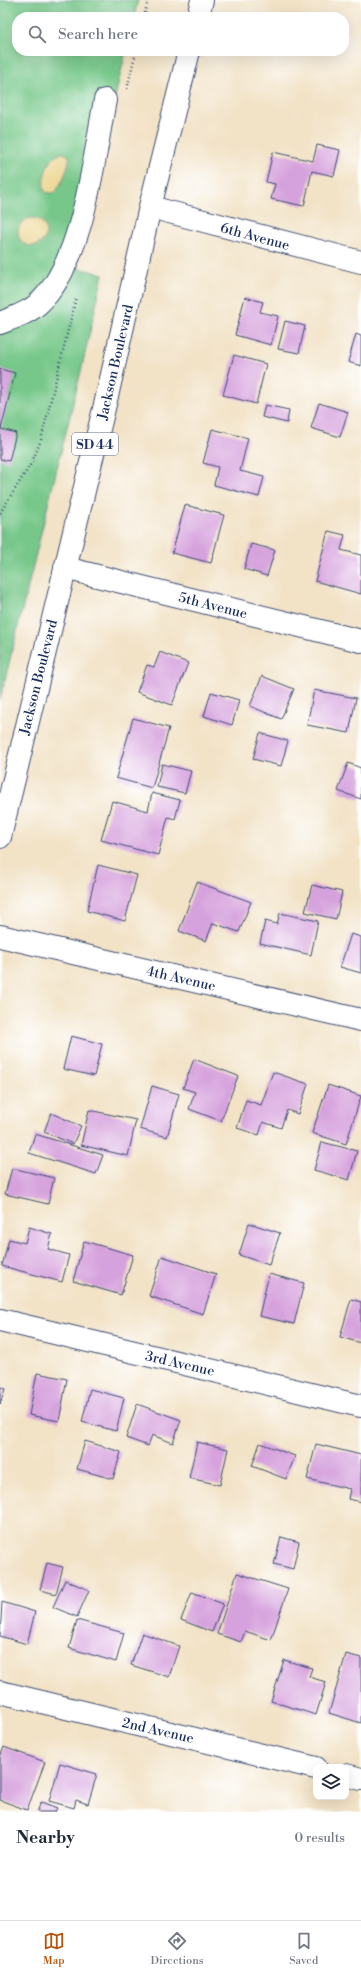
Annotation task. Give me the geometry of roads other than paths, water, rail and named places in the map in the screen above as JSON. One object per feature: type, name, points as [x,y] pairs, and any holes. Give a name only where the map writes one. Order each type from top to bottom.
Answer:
[{"type":"street","points":[[199,12],[202,0]]},
{"type":"street","name":"Jackson Boulevard","points":[[0,837],[108,392],[150,207],[188,56]]},
{"type":"street","points":[[0,323],[19,316],[37,305],[51,290],[67,262],[77,233],[106,100]]},
{"type":"street","name":"6th Avenue","points":[[150,207],[361,262]]},
{"type":"street","name":"5th Avenue","points":[[65,568],[361,641]]},
{"type":"street","name":"4th Avenue","points":[[0,936],[361,1020]]},
{"type":"street","name":"3rd Avenue","points":[[0,1320],[361,1406]]},
{"type":"street","name":"2nd Avenue","points":[[0,1692],[313,1767]]},
{"type":"street","points":[[349,1776],[361,1779]]}]
